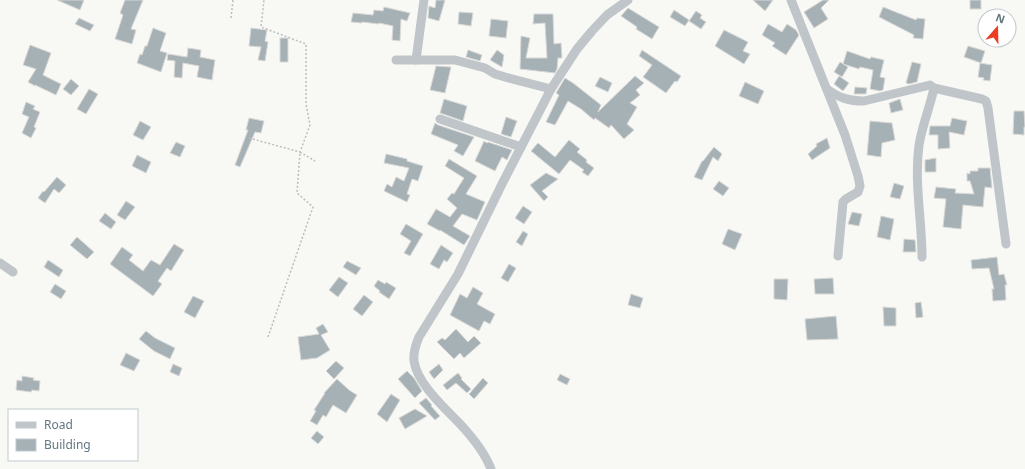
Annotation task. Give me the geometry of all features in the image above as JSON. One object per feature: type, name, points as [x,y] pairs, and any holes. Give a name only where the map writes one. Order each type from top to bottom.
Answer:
[{"type":"street","points":[[416,60],[424,0]]},
{"type":"street","points":[[491,469],[478,446],[462,426],[440,403],[419,376],[414,360],[416,346],[419,337],[458,274],[551,89],[577,50],[592,31],[608,15],[628,0]]},
{"type":"street","points":[[791,0],[845,135],[860,186],[858,192],[846,199],[844,202],[838,256]]},
{"type":"street","points":[[396,60],[455,60],[485,68],[504,77],[551,89]]},
{"type":"street","points":[[828,90],[837,96],[846,99],[864,101],[928,85],[934,88],[982,99],[987,103],[1006,244]]},
{"type":"street","points":[[922,257],[917,190],[918,154],[922,132],[934,88]]},
{"type":"street","points":[[440,119],[521,147]]},
{"type":"street","points":[[0,263],[13,272]]},
{"type":"path","points":[[231,18],[233,0]]},
{"type":"path","points":[[264,0],[261,26],[306,44],[306,104],[310,125],[300,152],[297,193],[313,207],[268,337]]},
{"type":"path","points":[[249,138],[300,152],[316,161]]},
{"type":"building","points":[[57,0],[84,0],[80,10]]},
{"type":"building","points":[[125,0],[143,0],[131,29],[136,30],[132,44],[115,39],[123,15],[120,13]]},
{"type":"building","points":[[436,0],[445,0],[439,21],[428,18],[429,6],[435,8]]},
{"type":"building","points":[[753,0],[773,0],[765,11]]},
{"type":"building","points":[[823,0],[829,0],[821,8],[828,19],[814,28],[804,12]]},
{"type":"building","points":[[970,0],[981,0],[981,8],[970,9]]},
{"type":"building","points":[[384,7],[410,13],[407,21],[401,19],[400,41],[392,40],[393,26],[379,23],[351,22],[353,13],[373,15],[374,10],[383,11]]},
{"type":"building","points":[[883,7],[916,20],[917,18],[925,19],[923,39],[913,38],[914,35],[879,17]]},
{"type":"building","points":[[628,8],[659,27],[652,39],[636,29],[637,27],[621,16]]},
{"type":"building","points":[[674,10],[689,20],[685,26],[670,17]]},
{"type":"building","points":[[696,11],[702,15],[700,18],[706,22],[701,29],[689,21]]},
{"type":"building","points":[[459,12],[473,13],[471,26],[458,24]]},
{"type":"building","points":[[534,14],[553,14],[554,44],[561,43],[562,58],[558,58],[555,73],[520,69],[521,36],[530,38],[526,58],[547,58],[545,23],[533,24]]},
{"type":"building","points":[[79,18],[94,25],[90,31],[75,24]]},
{"type":"building","points":[[491,19],[508,21],[506,38],[489,36]]},
{"type":"building","points":[[768,24],[782,32],[787,24],[796,30],[799,35],[786,55],[772,46],[775,43],[762,35]]},
{"type":"building","points":[[153,28],[166,33],[160,51],[167,53],[161,72],[137,63],[140,54],[142,55],[145,46],[147,46]]},
{"type":"building","points":[[251,28],[267,30],[265,41],[268,42],[265,61],[258,60],[261,47],[249,46]]},
{"type":"building","points":[[724,30],[748,42],[743,51],[750,54],[744,64],[715,46]]},
{"type":"building","points":[[280,38],[288,38],[288,62],[280,62]]},
{"type":"building","points":[[30,45],[51,53],[43,75],[61,84],[56,95],[28,82],[36,69],[23,65]]},
{"type":"building","points":[[968,46],[985,51],[981,63],[964,57]]},
{"type":"building","points":[[188,48],[201,50],[200,57],[215,60],[212,80],[197,77],[199,66],[183,63],[182,78],[174,77],[175,61],[167,60],[168,54],[187,57]]},
{"type":"building","points":[[468,50],[482,55],[480,61],[466,57]]},
{"type":"building","points":[[497,50],[504,55],[502,67],[490,60]]},
{"type":"building","points":[[642,50],[681,76],[666,93],[643,77],[652,65],[639,56]]},
{"type":"building","points":[[847,51],[870,59],[871,57],[884,60],[880,77],[885,78],[883,90],[880,91],[870,89],[873,70],[860,67],[859,69],[843,64]]},
{"type":"building","points":[[840,62],[848,67],[842,77],[834,72]]},
{"type":"building","points":[[912,62],[921,64],[917,82],[909,84],[906,83]]},
{"type":"building","points":[[980,63],[992,65],[990,81],[983,80],[984,78],[978,77]]},
{"type":"building","points":[[436,66],[451,67],[445,93],[430,90]]},
{"type":"building","points":[[635,76],[644,83],[636,90],[640,95],[630,103],[637,107],[627,124],[634,130],[624,139],[611,125],[609,128],[595,118],[594,120],[581,109],[568,101],[555,125],[546,122],[559,95],[556,93],[565,78],[601,105],[598,112]]},
{"type":"building","points":[[839,76],[849,83],[843,91],[834,84]]},
{"type":"building","points":[[600,77],[612,83],[608,92],[595,86]]},
{"type":"building","points":[[71,79],[79,86],[71,95],[63,89]]},
{"type":"building","points":[[745,82],[764,91],[758,104],[739,96]]},
{"type":"building","points":[[855,87],[867,88],[866,94],[854,94]]},
{"type":"building","points":[[89,89],[98,94],[86,114],[77,109]]},
{"type":"building","points":[[444,99],[467,106],[463,121],[440,113]]},
{"type":"building","points":[[900,99],[903,110],[891,113],[889,103]]},
{"type":"building","points":[[26,102],[35,106],[33,109],[40,112],[34,127],[36,128],[31,138],[22,133],[29,117],[22,114]]},
{"type":"building","points":[[1014,111],[1024,111],[1024,135],[1013,134]]},
{"type":"building","points":[[506,117],[517,121],[511,137],[501,134]]},
{"type":"building","points":[[249,118],[264,121],[261,133],[255,132],[240,167],[235,165],[248,130],[246,130]]},
{"type":"building","points":[[952,118],[967,121],[964,135],[949,132],[950,148],[938,149],[938,135],[929,135],[930,126],[950,126]]},
{"type":"building","points":[[140,121],[151,127],[143,140],[133,135]]},
{"type":"building","points":[[870,121],[892,123],[895,140],[882,143],[881,157],[867,155]]},
{"type":"building","points":[[435,123],[474,137],[463,156],[454,151],[458,145],[431,134]]},
{"type":"building","points":[[827,138],[830,148],[812,160],[808,154],[817,146],[816,144]]},
{"type":"building","points":[[569,140],[580,149],[577,152],[594,168],[588,176],[582,172],[584,170],[570,160],[559,174],[531,151],[538,143],[555,157]]},
{"type":"building","points":[[484,141],[512,150],[507,160],[502,157],[495,171],[475,161]]},
{"type":"building","points":[[176,142],[185,146],[180,157],[170,153]]},
{"type":"building","points":[[714,147],[722,154],[718,161],[713,157],[702,180],[694,177],[702,161]]},
{"type":"building","points":[[386,154],[407,159],[407,161],[423,166],[418,181],[412,179],[407,194],[410,195],[407,202],[384,191],[387,184],[392,187],[396,177],[404,181],[409,168],[384,163]]},
{"type":"building","points":[[137,155],[151,162],[146,173],[132,166]]},
{"type":"building","points":[[936,158],[936,172],[925,172],[925,160]]},
{"type":"building","points":[[449,159],[477,176],[466,194],[485,202],[477,220],[462,214],[453,226],[470,236],[464,245],[427,224],[436,209],[450,217],[457,208],[447,199],[452,193],[454,194],[464,178],[445,166]]},
{"type":"building","points":[[978,168],[990,168],[992,188],[985,187],[983,207],[963,205],[961,229],[943,227],[946,199],[934,198],[936,187],[956,189],[955,193],[974,194],[970,181],[967,181],[967,173],[970,174],[970,171],[978,171]]},
{"type":"building","points":[[546,173],[558,179],[542,191],[548,197],[544,201],[530,185]]},
{"type":"building","points":[[57,177],[66,185],[59,193],[54,189],[45,203],[38,198]]},
{"type":"building","points":[[719,181],[729,188],[723,196],[713,189]]},
{"type":"building","points":[[894,183],[904,186],[900,199],[890,197]]},
{"type":"building","points":[[126,201],[135,207],[125,220],[117,215]]},
{"type":"building","points":[[523,206],[532,212],[524,224],[515,218]]},
{"type":"building","points":[[852,212],[862,214],[859,226],[848,224]]},
{"type":"building","points":[[105,213],[116,222],[111,229],[99,221]]},
{"type":"building","points":[[881,216],[894,219],[890,240],[877,237]]},
{"type":"building","points":[[406,224],[423,234],[410,256],[404,253],[411,241],[400,234]]},
{"type":"building","points":[[728,229],[742,234],[735,250],[722,244]]},
{"type":"building","points":[[523,231],[528,234],[522,246],[516,242]]},
{"type":"building","points":[[77,237],[94,252],[87,259],[70,245]]},
{"type":"building","points":[[904,239],[915,240],[916,252],[903,252]]},
{"type":"building","points":[[174,244],[184,250],[171,271],[167,268],[158,281],[162,284],[153,296],[110,264],[122,247],[133,255],[129,260],[143,271],[151,260],[160,265]]},
{"type":"building","points":[[441,245],[453,253],[447,262],[444,260],[439,269],[430,264]]},
{"type":"building","points":[[997,257],[999,275],[1004,274],[1007,285],[1005,285],[1006,300],[993,301],[992,289],[994,289],[989,268],[972,269],[971,260]]},
{"type":"building","points":[[48,260],[63,270],[59,277],[44,267]]},
{"type":"building","points":[[347,261],[361,268],[356,275],[343,267]]},
{"type":"building","points":[[509,264],[516,268],[508,282],[501,278]]},
{"type":"building","points":[[339,277],[348,283],[338,297],[329,290]]},
{"type":"building","points":[[833,278],[834,294],[815,294],[814,279]]},
{"type":"building","points":[[774,279],[788,279],[787,300],[774,299]]},
{"type":"building","points":[[378,280],[385,284],[386,282],[396,288],[389,299],[379,292],[380,291],[374,286]]},
{"type":"building","points":[[55,284],[66,291],[61,299],[50,292]]},
{"type":"building","points":[[473,287],[483,293],[477,304],[495,314],[490,324],[484,321],[479,331],[450,315],[460,294],[467,298]]},
{"type":"building","points":[[631,294],[643,298],[640,308],[628,305]]},
{"type":"building","points":[[364,295],[373,302],[362,316],[353,309]]},
{"type":"building","points":[[193,296],[204,301],[195,318],[184,312]]},
{"type":"building","points":[[921,302],[923,317],[916,318],[915,303]]},
{"type":"building","points":[[883,307],[896,308],[896,326],[884,326]]},
{"type":"building","points":[[836,316],[838,339],[807,340],[805,319]]},
{"type":"building","points":[[323,324],[328,332],[321,335],[330,350],[317,358],[301,360],[298,337],[319,334],[316,328]]},
{"type":"building","points":[[456,329],[468,342],[474,336],[481,343],[464,358],[460,353],[454,359],[437,342],[442,338],[445,340]]},
{"type":"building","points":[[146,331],[155,338],[175,348],[170,359],[154,351],[139,339]]},
{"type":"building","points":[[126,353],[140,360],[134,371],[120,365]]},
{"type":"building","points":[[336,361],[344,368],[334,379],[326,371]]},
{"type":"building","points":[[173,364],[182,368],[179,376],[170,372]]},
{"type":"building","points":[[439,364],[443,370],[434,379],[429,372]]},
{"type":"building","points":[[407,371],[414,378],[422,391],[415,398],[398,379]]},
{"type":"building","points":[[458,373],[462,378],[461,379],[471,389],[467,393],[456,383],[447,390],[443,385]]},
{"type":"building","points":[[560,374],[570,379],[567,385],[557,380]]},
{"type":"building","points":[[22,376],[34,378],[33,380],[40,381],[39,391],[32,390],[31,392],[16,390],[17,380],[22,381]]},
{"type":"building","points":[[483,378],[488,383],[474,399],[469,394]]},
{"type":"building","points":[[337,379],[357,395],[346,413],[333,405],[326,417],[323,415],[317,425],[310,421],[316,411],[314,410],[324,393]]},
{"type":"building","points":[[391,394],[400,400],[387,422],[377,414]]},
{"type":"building","points":[[426,398],[440,416],[435,420],[419,403]]},
{"type":"building","points":[[415,409],[427,416],[405,429],[399,418]]},
{"type":"building","points":[[317,431],[324,437],[318,444],[311,438]]}]
